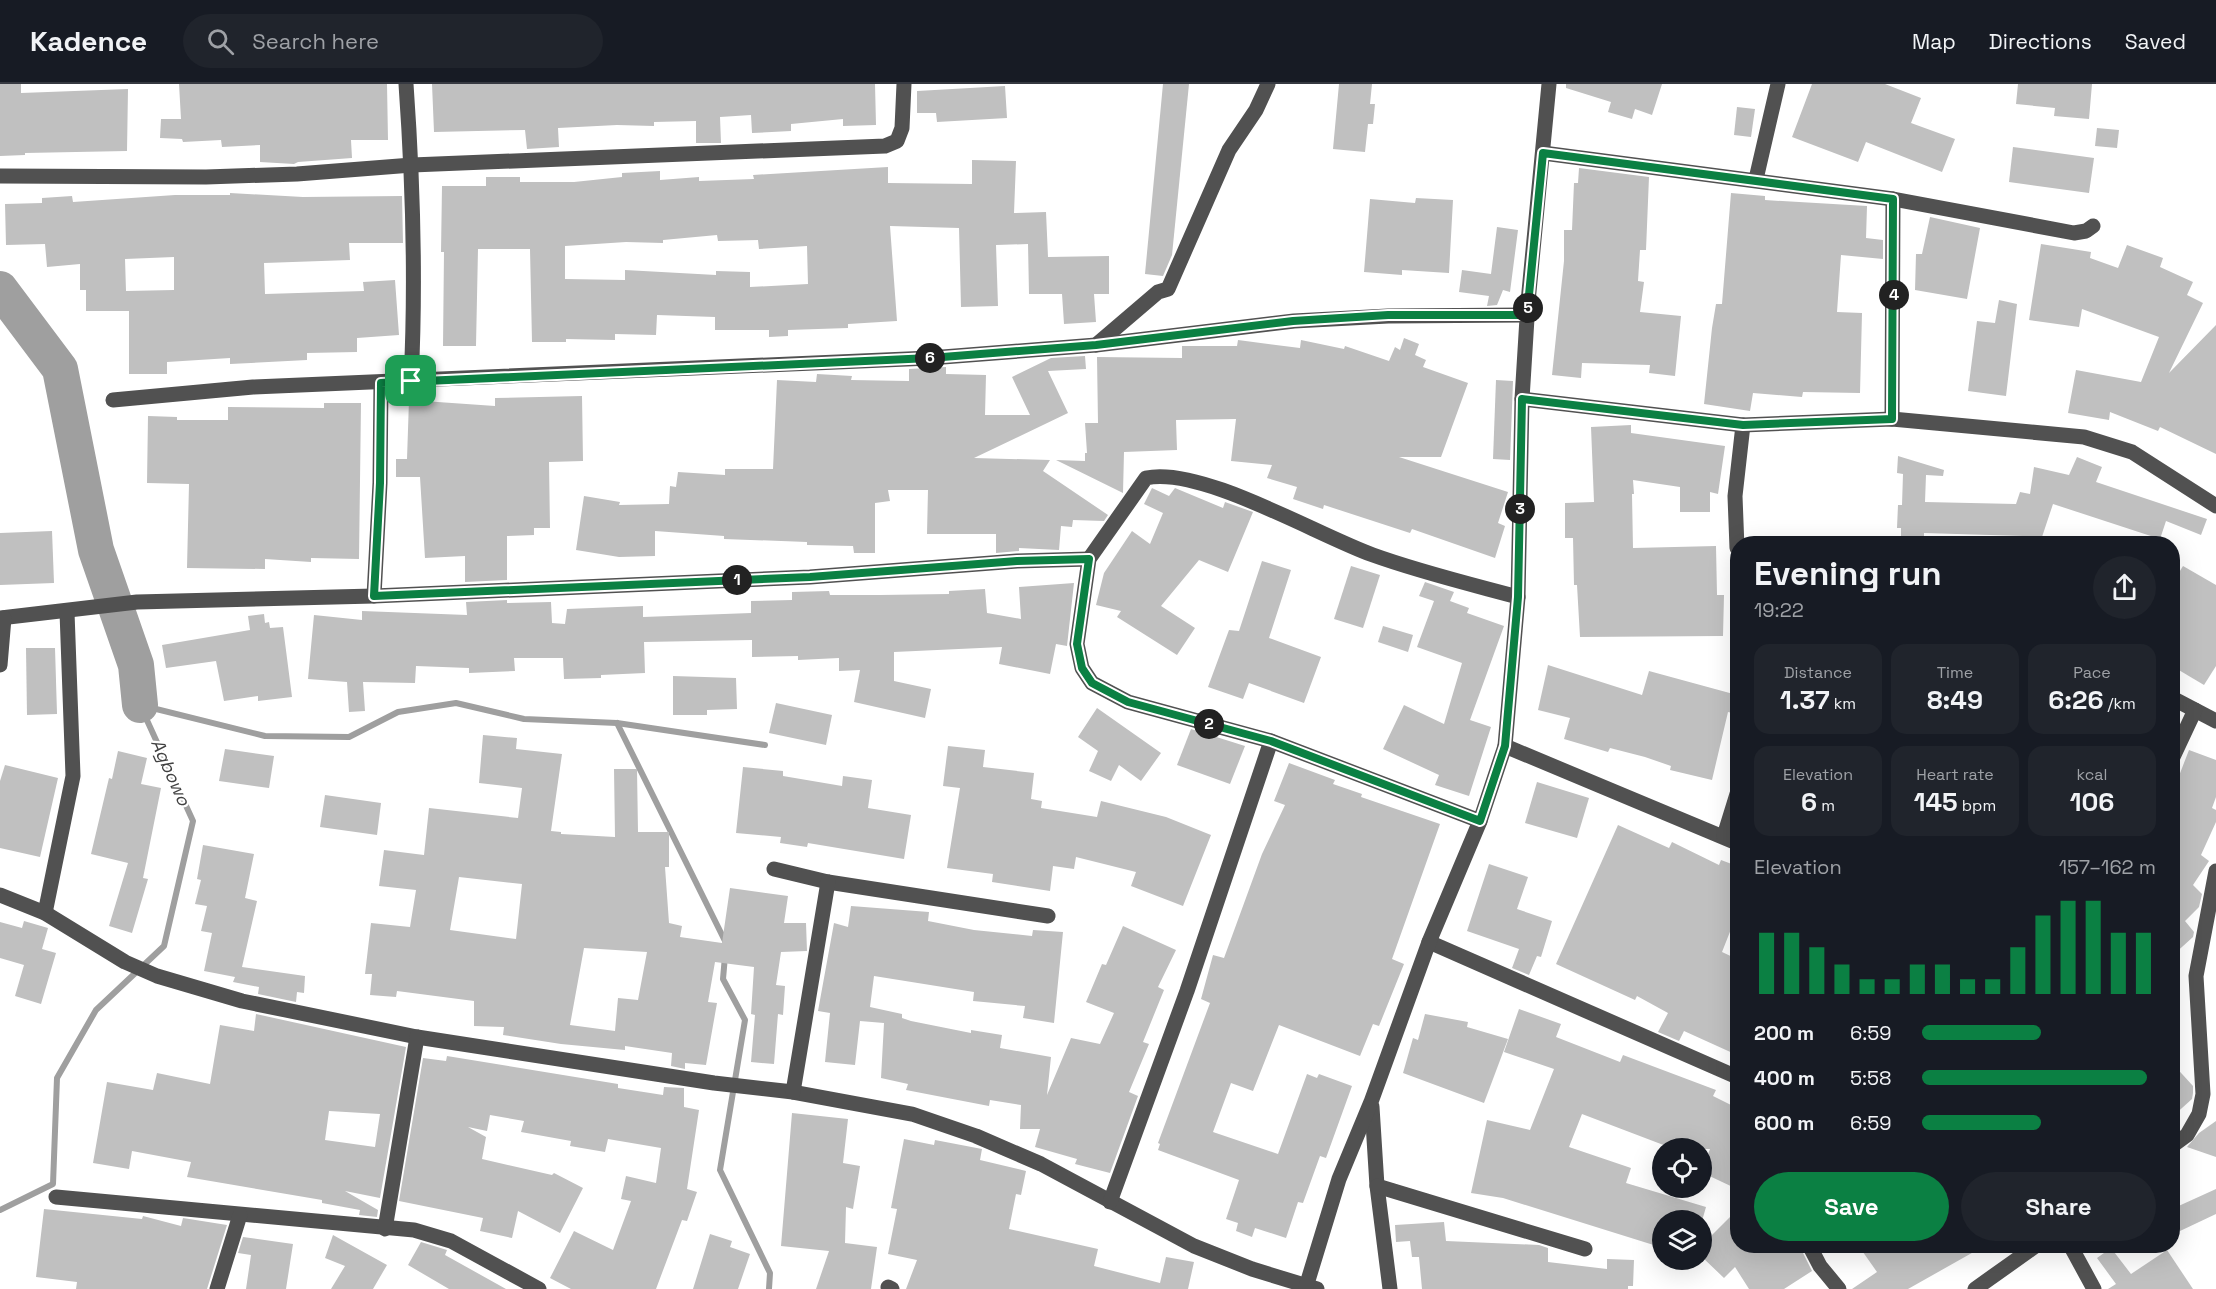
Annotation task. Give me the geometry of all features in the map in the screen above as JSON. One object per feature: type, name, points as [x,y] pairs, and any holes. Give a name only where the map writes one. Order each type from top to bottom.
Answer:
[{"type":"street","points":[[406,84],[412,165],[415,306],[411,381]]},
{"type":"street","points":[[0,176],[206,177],[412,165],[885,146],[897,141],[902,128],[904,84]]},
{"type":"street","points":[[1096,345],[1158,292],[1168,289],[1229,150],[1256,110],[1268,84]]},
{"type":"street","points":[[0,895],[45,913],[124,962],[157,976],[242,1001],[417,1037],[714,1083],[793,1092],[912,1114],[976,1136],[1041,1164],[1194,1246],[1252,1269],[1312,1288],[1339,1179],[1371,1102],[1429,942],[1480,821],[1505,746],[1518,597],[1522,399],[1527,315],[1548,84]]},
{"type":"street","points":[[1756,179],[1778,84]]},
{"type":"street","points":[[1543,153],[1756,179],[1893,199],[2074,233],[2086,231],[2093,226]]},
{"type":"street","points":[[1892,419],[1893,199]]},
{"type":"street","points":[[113,400],[253,387],[930,358],[1096,345],[1293,321],[1388,315],[1527,315]]},
{"type":"street","points":[[374,596],[380,483],[381,383]]},
{"type":"street","points":[[1522,399],[1743,425],[1892,419],[2084,437],[2108,442],[2132,452],[2216,506]]},
{"type":"street","points":[[1737,536],[1735,496],[1743,425]]},
{"type":"street","points":[[1480,821],[1271,741],[1128,702],[1092,683],[1082,668],[1077,644],[1089,559],[1146,478],[1160,475],[1180,477],[1253,503],[1372,555],[1518,597]]},
{"type":"street","points":[[0,665],[2,618],[137,602],[374,596],[810,577],[1017,561],[1089,559]]},
{"type":"street","points":[[45,913],[73,776],[67,612]]},
{"type":"street","points":[[2180,702],[2216,721]]},
{"type":"street","points":[[2180,742],[2195,710]]},
{"type":"street","points":[[1110,1202],[1187,991],[1271,741]]},
{"type":"street","points":[[1505,746],[1730,839]]},
{"type":"street","points":[[774,869],[828,882],[1048,916]]},
{"type":"street","points":[[2180,1140],[2187,1135],[2199,1114],[2203,1094],[2196,976],[2216,871]]},
{"type":"street","points":[[793,1092],[828,882]]},
{"type":"street","points":[[1429,942],[1730,1074]]},
{"type":"street","points":[[385,1229],[417,1037]]},
{"type":"street","points":[[1371,1102],[1377,1186],[1390,1289]]},
{"type":"street","points":[[1377,1186],[1585,1249]]},
{"type":"street","points":[[56,1197],[414,1230],[436,1235],[539,1289]]},
{"type":"street","points":[[217,1289],[240,1215]]},
{"type":"street","points":[[1813,1253],[1820,1266],[1839,1289]]},
{"type":"street","points":[[1975,1289],[2026,1253]]},
{"type":"street","points":[[2074,1253],[2094,1289]]},
{"type":"building","points":[[0,84],[21,84],[21,93],[128,89],[127,151],[25,153],[25,155],[0,156]]},
{"type":"building","points":[[179,84],[387,84],[388,140],[351,140],[352,158],[294,164],[260,162],[260,145],[222,147],[221,140],[183,142],[182,139],[160,138],[161,119],[181,119]]},
{"type":"building","points":[[432,84],[875,84],[876,125],[843,126],[843,119],[791,124],[791,131],[752,133],[751,115],[720,117],[721,143],[696,143],[696,121],[654,122],[654,126],[558,128],[559,147],[527,149],[525,130],[434,132]]},
{"type":"building","points":[[1163,84],[1189,84],[1172,255],[1163,276],[1145,274]]},
{"type":"building","points":[[1339,84],[1372,84],[1370,104],[1375,104],[1373,124],[1368,124],[1365,152],[1333,149]]},
{"type":"building","points":[[1566,84],[1662,84],[1652,115],[1635,109],[1632,119],[1608,112],[1611,102],[1566,88]]},
{"type":"building","points":[[1812,84],[1885,84],[1921,98],[1911,123],[1955,139],[1942,172],[1866,142],[1858,162],[1792,137]]},
{"type":"building","points":[[2018,84],[2092,84],[2089,119],[2054,116],[2055,108],[2016,104]]},
{"type":"building","points":[[1005,86],[1007,118],[937,122],[936,113],[917,113],[917,91]]},
{"type":"building","points":[[1737,107],[1755,109],[1751,137],[1734,135]]},
{"type":"building","points":[[2097,128],[2119,130],[2117,148],[2095,146]]},
{"type":"building","points":[[2013,147],[2094,158],[2089,193],[2009,182]]},
{"type":"building","points":[[972,160],[1016,161],[1014,213],[1046,212],[1048,257],[1109,256],[1109,294],[1094,294],[1096,322],[1064,324],[1062,294],[1029,294],[1028,244],[996,245],[998,306],[961,307],[959,228],[890,226],[897,321],[848,324],[848,328],[788,330],[788,336],[769,337],[769,330],[715,330],[715,317],[657,315],[656,335],[615,334],[615,340],[566,339],[566,342],[532,342],[530,249],[478,249],[476,346],[443,346],[442,186],[486,186],[486,177],[520,177],[520,182],[574,182],[622,177],[622,173],[660,171],[660,180],[699,177],[699,181],[754,179],[753,175],[888,167],[888,183],[972,184]],"holes":[[[717,235],[718,241],[758,240],[759,249],[807,246],[808,284],[750,287],[750,272],[716,271],[716,275],[625,270],[625,280],[565,279],[565,246],[626,242],[663,243],[663,240]]]},
{"type":"building","points":[[1579,168],[1649,177],[1646,250],[1640,250],[1638,281],[1644,282],[1640,312],[1681,316],[1675,376],[1649,373],[1650,365],[1582,363],[1581,378],[1552,375],[1564,261],[1564,230],[1572,230],[1574,183],[1578,183]]},
{"type":"building","points":[[230,193],[303,197],[402,196],[403,243],[349,243],[350,260],[264,263],[265,294],[364,291],[363,282],[395,280],[399,335],[357,338],[357,352],[307,353],[307,360],[230,364],[230,358],[167,362],[167,374],[129,374],[129,311],[86,311],[86,290],[80,290],[80,264],[47,267],[45,244],[6,245],[5,204],[42,203],[42,198],[72,196],[73,202],[175,195],[230,195]],"holes":[[[174,257],[174,290],[126,291],[125,259]]]},
{"type":"building","points":[[1731,193],[1765,196],[1765,200],[1867,206],[1866,238],[1883,240],[1883,259],[1841,255],[1837,312],[1862,313],[1860,393],[1803,392],[1802,397],[1753,393],[1750,411],[1704,404],[1716,304],[1722,304]]},
{"type":"building","points":[[1416,198],[1453,200],[1449,273],[1402,270],[1402,275],[1364,272],[1370,199],[1415,203]]},
{"type":"building","points":[[1930,217],[1980,228],[1967,299],[1915,290],[1916,254],[1922,254]]},
{"type":"building","points":[[1497,227],[1518,230],[1510,292],[1503,290],[1497,305],[1487,306],[1489,296],[1459,292],[1462,270],[1491,274]]},
{"type":"building","points":[[2041,244],[2091,252],[2090,258],[2118,268],[2127,245],[2163,258],[2160,267],[2193,282],[2187,295],[2203,303],[2169,373],[2216,325],[2216,454],[2160,427],[2158,431],[2110,412],[2109,420],[2068,413],[2076,370],[2141,382],[2159,337],[2082,309],[2079,327],[2029,320]]},
{"type":"building","points":[[1999,300],[2017,304],[2006,396],[1968,391],[1977,321],[1995,323]]},
{"type":"building","points":[[1404,338],[1419,344],[1415,355],[1426,360],[1423,367],[1468,383],[1441,457],[1399,457],[1508,492],[1498,523],[1505,526],[1495,558],[1412,529],[1410,533],[1324,505],[1323,509],[1293,499],[1297,487],[1267,478],[1272,465],[1231,461],[1236,419],[1176,420],[1177,450],[1124,452],[1123,493],[1056,460],[1085,461],[1085,453],[1087,453],[1085,423],[1098,423],[1097,357],[1182,358],[1182,346],[1237,346],[1238,340],[1300,348],[1301,340],[1344,349],[1345,346],[1389,361],[1395,347],[1400,350]]},
{"type":"building","points":[[1085,356],[1086,369],[1048,371],[1068,413],[974,458],[1050,460],[1043,471],[1108,515],[1104,521],[1073,520],[1072,527],[1061,526],[1059,550],[1019,548],[1019,551],[996,553],[996,534],[927,534],[928,490],[888,490],[890,501],[875,503],[875,553],[854,553],[853,546],[724,539],[724,536],[655,531],[655,556],[619,557],[576,550],[584,496],[620,502],[619,505],[669,504],[670,486],[676,487],[678,472],[725,475],[725,469],[773,469],[777,380],[816,382],[817,374],[852,376],[851,380],[909,381],[909,369],[946,367],[946,374],[986,375],[985,415],[1030,415],[1012,377],[1051,358]]},
{"type":"building","points":[[1496,380],[1513,381],[1510,460],[1493,459]]},
{"type":"building","points":[[582,396],[583,461],[549,462],[550,528],[534,528],[534,535],[507,536],[507,580],[465,582],[465,556],[425,558],[420,477],[396,477],[396,459],[407,459],[409,400],[495,406],[495,398]]},
{"type":"building","points":[[324,403],[361,403],[359,559],[311,558],[311,562],[265,559],[265,569],[187,568],[189,484],[147,483],[148,416],[177,417],[177,420],[228,420],[228,407],[324,408]]},
{"type":"building","points":[[1631,425],[1631,433],[1725,446],[1718,494],[1710,492],[1710,512],[1680,512],[1680,487],[1633,480],[1634,494],[1632,494],[1633,548],[1716,546],[1717,595],[1724,595],[1723,636],[1580,637],[1577,585],[1574,585],[1573,538],[1565,538],[1565,503],[1594,502],[1591,427]]},
{"type":"building","points":[[1898,456],[1944,470],[1943,476],[1926,475],[1925,502],[2016,504],[2020,492],[2030,494],[2034,467],[2069,475],[2077,457],[2102,467],[2096,482],[2207,519],[2201,535],[2166,521],[2161,536],[2151,536],[2053,504],[2042,536],[1924,533],[1924,536],[1901,536],[1901,528],[1897,528],[1898,505],[1902,505],[1903,474],[1897,473]]},
{"type":"building","points":[[1152,488],[1169,496],[1175,488],[1223,508],[1225,502],[1253,512],[1228,572],[1199,560],[1161,606],[1195,628],[1177,655],[1117,617],[1121,611],[1096,605],[1104,573],[1132,531],[1150,544],[1163,513],[1144,504]]},
{"type":"building","points":[[52,531],[54,583],[0,585],[0,533]]},
{"type":"building","points":[[1262,561],[1291,570],[1269,638],[1321,657],[1304,703],[1249,683],[1243,699],[1208,687],[1229,630],[1239,631]]},
{"type":"building","points":[[1351,566],[1380,575],[1363,628],[1334,619]]},
{"type":"building","points":[[2183,566],[2216,585],[2216,666],[2204,685],[2180,671],[2180,571]]},
{"type":"building","points":[[1425,582],[1454,592],[1450,601],[1469,608],[1467,613],[1504,626],[1470,720],[1491,727],[1469,796],[1435,785],[1439,775],[1383,749],[1404,705],[1444,724],[1462,663],[1417,647],[1434,601],[1419,596]]},
{"type":"building","points":[[1074,583],[1067,646],[1056,644],[1050,674],[999,664],[1002,647],[894,652],[894,681],[931,689],[925,718],[854,702],[860,670],[839,671],[839,658],[798,660],[798,656],[752,657],[752,640],[644,642],[645,673],[601,675],[601,678],[564,679],[563,658],[514,658],[515,671],[469,673],[469,668],[416,666],[415,683],[363,682],[365,711],[349,712],[347,682],[308,679],[314,615],[362,620],[362,611],[467,615],[466,602],[507,600],[507,603],[551,602],[552,623],[565,624],[567,609],[643,606],[643,617],[751,613],[751,601],[792,600],[792,592],[829,591],[830,595],[949,594],[949,591],[985,589],[987,613],[1021,619],[1019,587]]},
{"type":"building","points":[[264,614],[265,623],[269,622],[270,628],[283,627],[292,697],[258,701],[258,696],[224,701],[216,661],[166,668],[162,645],[250,630],[248,616]]},
{"type":"building","points":[[1383,626],[1413,635],[1408,652],[1378,642]]},
{"type":"building","points":[[26,648],[55,648],[57,714],[27,715]]},
{"type":"building","points":[[1548,665],[1642,695],[1649,671],[1730,693],[1730,712],[1728,712],[1712,780],[1670,770],[1671,766],[1645,757],[1610,748],[1608,752],[1564,739],[1570,718],[1538,710]]},
{"type":"building","points":[[673,676],[736,678],[737,709],[707,710],[707,715],[673,715]]},
{"type":"building","points":[[776,703],[832,715],[826,745],[769,733]]},
{"type":"building","points":[[1097,708],[1161,753],[1141,781],[1119,765],[1111,781],[1089,771],[1098,751],[1078,737]]},
{"type":"building","points":[[1191,729],[1245,746],[1230,784],[1177,765]]},
{"type":"building","points":[[483,735],[517,738],[516,749],[562,754],[551,831],[561,832],[561,834],[615,837],[614,769],[637,769],[638,832],[669,832],[669,867],[665,867],[669,923],[682,926],[680,937],[722,943],[730,888],[788,896],[784,923],[806,923],[807,951],[781,952],[776,985],[785,986],[783,1015],[778,1014],[774,1064],[751,1062],[755,1015],[751,1014],[754,967],[715,962],[708,1002],[717,1003],[706,1065],[685,1063],[685,1069],[671,1066],[672,1053],[625,1046],[625,1050],[561,1044],[503,1035],[504,1027],[474,1026],[474,1001],[397,991],[396,997],[370,995],[372,974],[365,974],[371,923],[410,927],[416,890],[379,886],[384,850],[424,855],[429,808],[518,818],[522,788],[479,783]],"holes":[[[459,877],[522,884],[516,939],[450,930]],[[584,948],[647,952],[638,1000],[618,998],[615,1031],[570,1025]]]},
{"type":"building","points":[[948,746],[985,750],[983,767],[1034,773],[1031,799],[1042,801],[1041,808],[1097,817],[1101,801],[1166,817],[1211,835],[1183,906],[1131,886],[1136,872],[1076,857],[1074,869],[1053,866],[1050,891],[992,882],[993,874],[947,868],[960,788],[943,786]]},
{"type":"building","points":[[225,749],[274,756],[269,788],[219,781]]},
{"type":"building","points":[[2189,750],[2216,760],[2216,797],[2212,808],[2216,810],[2216,822],[2201,855],[2209,861],[2193,885],[2202,894],[2199,907],[2185,921],[2194,932],[2193,937],[2180,949],[2180,773]]},
{"type":"building","points":[[118,751],[147,758],[141,784],[161,788],[143,878],[148,879],[132,933],[109,926],[128,863],[91,854],[109,778],[112,779]]},
{"type":"building","points":[[1289,763],[1335,780],[1333,784],[1362,794],[1361,797],[1440,824],[1392,959],[1404,964],[1379,1026],[1373,1024],[1360,1056],[1279,1025],[1253,1091],[1231,1083],[1213,1132],[1278,1154],[1307,1074],[1317,1078],[1319,1074],[1352,1086],[1326,1158],[1320,1156],[1303,1203],[1298,1202],[1286,1238],[1255,1228],[1252,1237],[1236,1231],[1238,1223],[1226,1219],[1239,1180],[1158,1150],[1160,1144],[1158,1143],[1210,1003],[1201,999],[1213,955],[1224,958],[1262,854],[1285,805],[1274,801]]},
{"type":"building","points":[[5,765],[58,778],[40,857],[0,848],[0,781]]},
{"type":"building","points":[[743,767],[783,771],[783,776],[842,786],[843,776],[872,780],[868,808],[911,815],[904,859],[808,843],[807,847],[780,843],[781,837],[736,833]]},
{"type":"building","points":[[1537,782],[1589,798],[1577,838],[1525,823]]},
{"type":"building","points":[[325,795],[381,803],[377,835],[320,827]]},
{"type":"building","points":[[1618,825],[1669,848],[1672,842],[1719,865],[1721,860],[1730,863],[1730,932],[1722,952],[1730,956],[1730,1052],[1684,1031],[1679,1041],[1658,1032],[1668,1013],[1637,996],[1635,1000],[1556,964]]},
{"type":"building","points":[[203,845],[254,854],[245,898],[257,901],[242,967],[305,976],[304,993],[297,992],[296,1002],[258,994],[259,987],[233,982],[235,977],[204,971],[212,933],[201,931],[207,906],[195,904],[201,880],[197,879]]},
{"type":"building","points":[[1489,864],[1528,877],[1517,909],[1552,921],[1541,957],[1537,956],[1529,975],[1512,968],[1519,949],[1467,931]]},
{"type":"building","points":[[851,906],[929,912],[928,921],[974,930],[1032,936],[1033,930],[1063,932],[1054,1023],[1023,1018],[1025,1006],[973,1001],[974,992],[874,976],[870,1007],[902,1014],[902,1018],[911,1021],[971,1033],[971,1030],[1002,1035],[1000,1048],[1051,1057],[1047,1095],[1071,1038],[1100,1044],[1114,1013],[1086,1002],[1102,964],[1106,965],[1123,926],[1176,950],[1158,987],[1164,990],[1143,1042],[1149,1044],[1129,1092],[1138,1096],[1110,1173],[1075,1164],[1077,1159],[1035,1147],[1040,1129],[1020,1129],[1021,1105],[990,1100],[989,1106],[937,1096],[906,1090],[908,1084],[881,1078],[884,1023],[860,1021],[855,1065],[825,1062],[830,1013],[818,1011],[834,923],[848,927]]},
{"type":"building","points":[[24,921],[48,928],[42,949],[56,953],[41,1004],[15,996],[24,965],[0,958],[0,922],[22,928]]},
{"type":"building","points":[[1519,1009],[1561,1024],[1556,1037],[1620,1062],[1623,1055],[1716,1090],[1713,1096],[1730,1104],[1730,1186],[1712,1177],[1712,1138],[1652,1138],[1652,1141],[1582,1114],[1569,1147],[1631,1168],[1626,1183],[1652,1191],[1652,1198],[1676,1198],[1706,1207],[1705,1210],[1652,1210],[1652,1245],[1503,1198],[1471,1193],[1487,1120],[1530,1130],[1554,1069],[1504,1052]]},
{"type":"building","points":[[256,1014],[406,1047],[380,1198],[345,1191],[378,1210],[377,1217],[359,1215],[360,1210],[322,1203],[322,1200],[187,1177],[191,1162],[132,1151],[129,1169],[93,1163],[107,1082],[153,1090],[157,1073],[210,1084],[220,1025],[254,1031]],"holes":[[[329,1111],[380,1114],[375,1147],[325,1140]]]},
{"type":"building","points":[[1425,1014],[1468,1022],[1467,1027],[1508,1039],[1484,1103],[1403,1073],[1413,1038],[1418,1040]]},
{"type":"building","points":[[447,1056],[618,1084],[618,1088],[663,1095],[664,1087],[684,1088],[684,1107],[699,1110],[687,1189],[697,1192],[687,1221],[682,1220],[656,1289],[571,1289],[550,1278],[574,1231],[613,1250],[631,1201],[621,1199],[626,1176],[656,1183],[661,1148],[608,1139],[605,1152],[570,1146],[571,1141],[521,1132],[524,1121],[490,1115],[487,1131],[468,1127],[486,1137],[482,1159],[552,1175],[554,1173],[583,1188],[560,1233],[518,1211],[512,1238],[480,1231],[483,1218],[399,1201],[423,1058],[446,1061]]},
{"type":"building","points":[[2180,1072],[2193,1086],[2192,1099],[2180,1110]]},
{"type":"building","points":[[792,1113],[848,1119],[843,1163],[860,1166],[853,1209],[846,1207],[845,1243],[877,1247],[871,1289],[816,1289],[829,1251],[781,1246]]},
{"type":"building","points":[[2216,1121],[2216,1157],[2187,1147],[2199,1133]]},
{"type":"building","points":[[904,1139],[934,1145],[935,1140],[982,1149],[980,1160],[1026,1171],[1021,1195],[1016,1194],[1009,1229],[1098,1249],[1094,1266],[1160,1283],[1166,1257],[1194,1262],[1188,1289],[906,1289],[917,1260],[888,1254],[897,1209],[891,1208]]},
{"type":"building","points":[[2216,1189],[2216,1214],[2180,1231],[2180,1205]]},
{"type":"building","points":[[44,1209],[142,1219],[143,1216],[181,1226],[183,1218],[227,1225],[207,1289],[76,1289],[77,1282],[36,1277]]},
{"type":"building","points":[[1730,1217],[1730,1253],[1803,1253],[1812,1271],[1784,1289],[1749,1289],[1735,1267],[1724,1278],[1712,1267],[1712,1235]]},
{"type":"building","points":[[1444,1222],[1446,1241],[1539,1245],[1548,1248],[1548,1262],[1607,1269],[1607,1259],[1634,1260],[1633,1286],[1628,1286],[1628,1289],[1422,1289],[1419,1257],[1412,1257],[1410,1241],[1396,1242],[1395,1225]]},
{"type":"building","points":[[710,1234],[732,1241],[730,1247],[750,1254],[738,1289],[693,1289]]},
{"type":"building","points":[[333,1235],[387,1265],[373,1289],[331,1289],[345,1266],[325,1258]]},
{"type":"building","points":[[243,1237],[293,1244],[286,1289],[246,1289],[251,1255],[238,1253]]},
{"type":"building","points":[[421,1242],[447,1250],[445,1255],[506,1289],[449,1289],[408,1265]]},
{"type":"building","points":[[1864,1253],[1972,1253],[1908,1289],[1852,1289],[1877,1272]]},
{"type":"building","points":[[2104,1253],[2115,1253],[2131,1274],[2162,1253],[2169,1253],[2193,1289],[2108,1289],[2116,1284],[2097,1258]]},
{"type":"waterway","name":"Agbowo","points":[[0,289],[60,369],[96,550],[136,665],[140,705]]},
{"type":"waterway","points":[[140,705],[265,736],[349,737],[398,712],[456,703],[524,719],[617,723],[765,745]]},
{"type":"waterway","name":"Agbowo","points":[[0,1210],[53,1184],[57,1078],[96,1010],[164,946],[193,821],[140,705]]},
{"type":"waterway","points":[[617,723],[726,943]]},
{"type":"waterway","points":[[725,956],[723,979],[745,1020],[720,1170],[770,1273],[769,1289]]},
{"type":"route","points":[[1543,153],[1756,179],[1893,199],[1892,419],[1743,425],[1522,399],[1518,597],[1505,746],[1480,821],[1271,741],[1128,702],[1092,683],[1082,668],[1077,644],[1089,559],[1017,561],[810,577],[374,596],[380,483],[381,383],[411,381],[930,358],[1096,345],[1293,321],[1388,315],[1527,315],[1543,153]]}]
